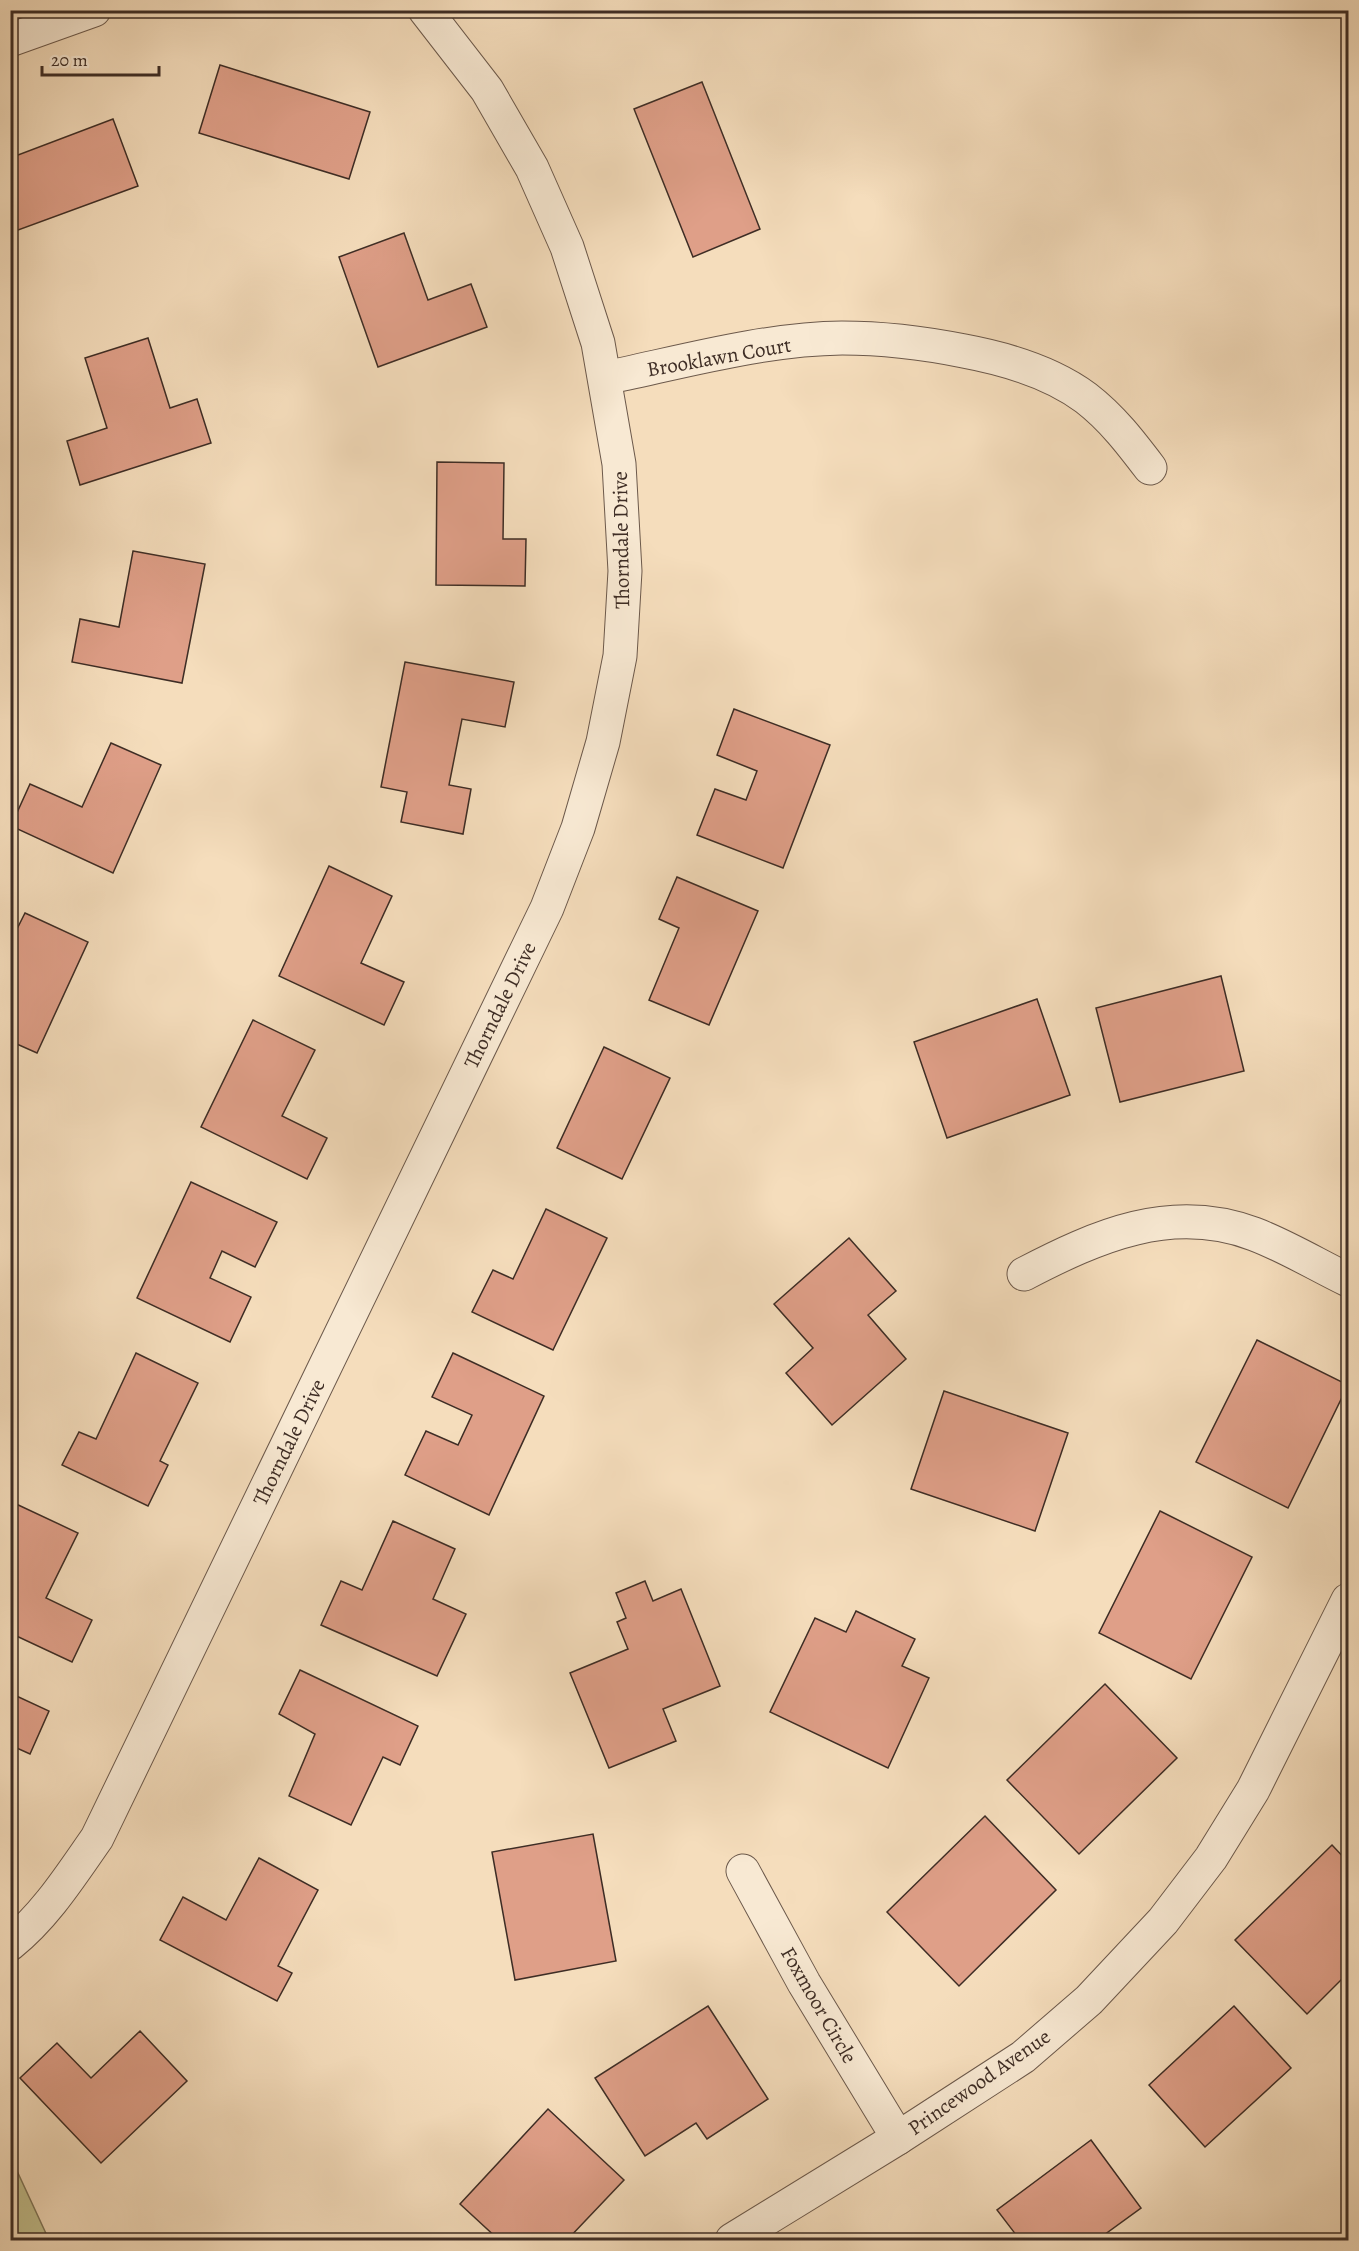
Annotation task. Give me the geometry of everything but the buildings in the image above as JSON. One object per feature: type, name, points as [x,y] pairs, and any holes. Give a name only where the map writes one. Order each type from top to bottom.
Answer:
[{"type":"street","points":[[10,40],[94,10]]},
{"type":"street","name":"Thorndale Drive","points":[[10,1944],[21,1936],[61,1890],[97,1838],[547,908],[578,828],[603,742],[620,656],[625,571],[620,464],[597,343],[567,247],[532,168],[487,90],[425,10]]},
{"type":"street","name":"Brooklawn Court","points":[[605,378],[751,347],[842,338],[920,343],[986,355],[1042,372],[1086,398],[1123,432],[1150,468]]},
{"type":"street","points":[[1024,1274],[1050,1260],[1126,1229],[1164,1222],[1209,1223],[1253,1234],[1348,1280]]},
{"type":"street","name":"Princewood Avenue","points":[[732,2241],[1023,2057],[1089,2000],[1163,1921],[1211,1858],[1253,1790],[1348,1600]]},
{"type":"street","name":"Foxmoor Circle","points":[[743,1871],[804,1983],[898,2138]]},
{"type":"shaded area","points":[[11,2158],[49,2240],[11,2240]]}]
